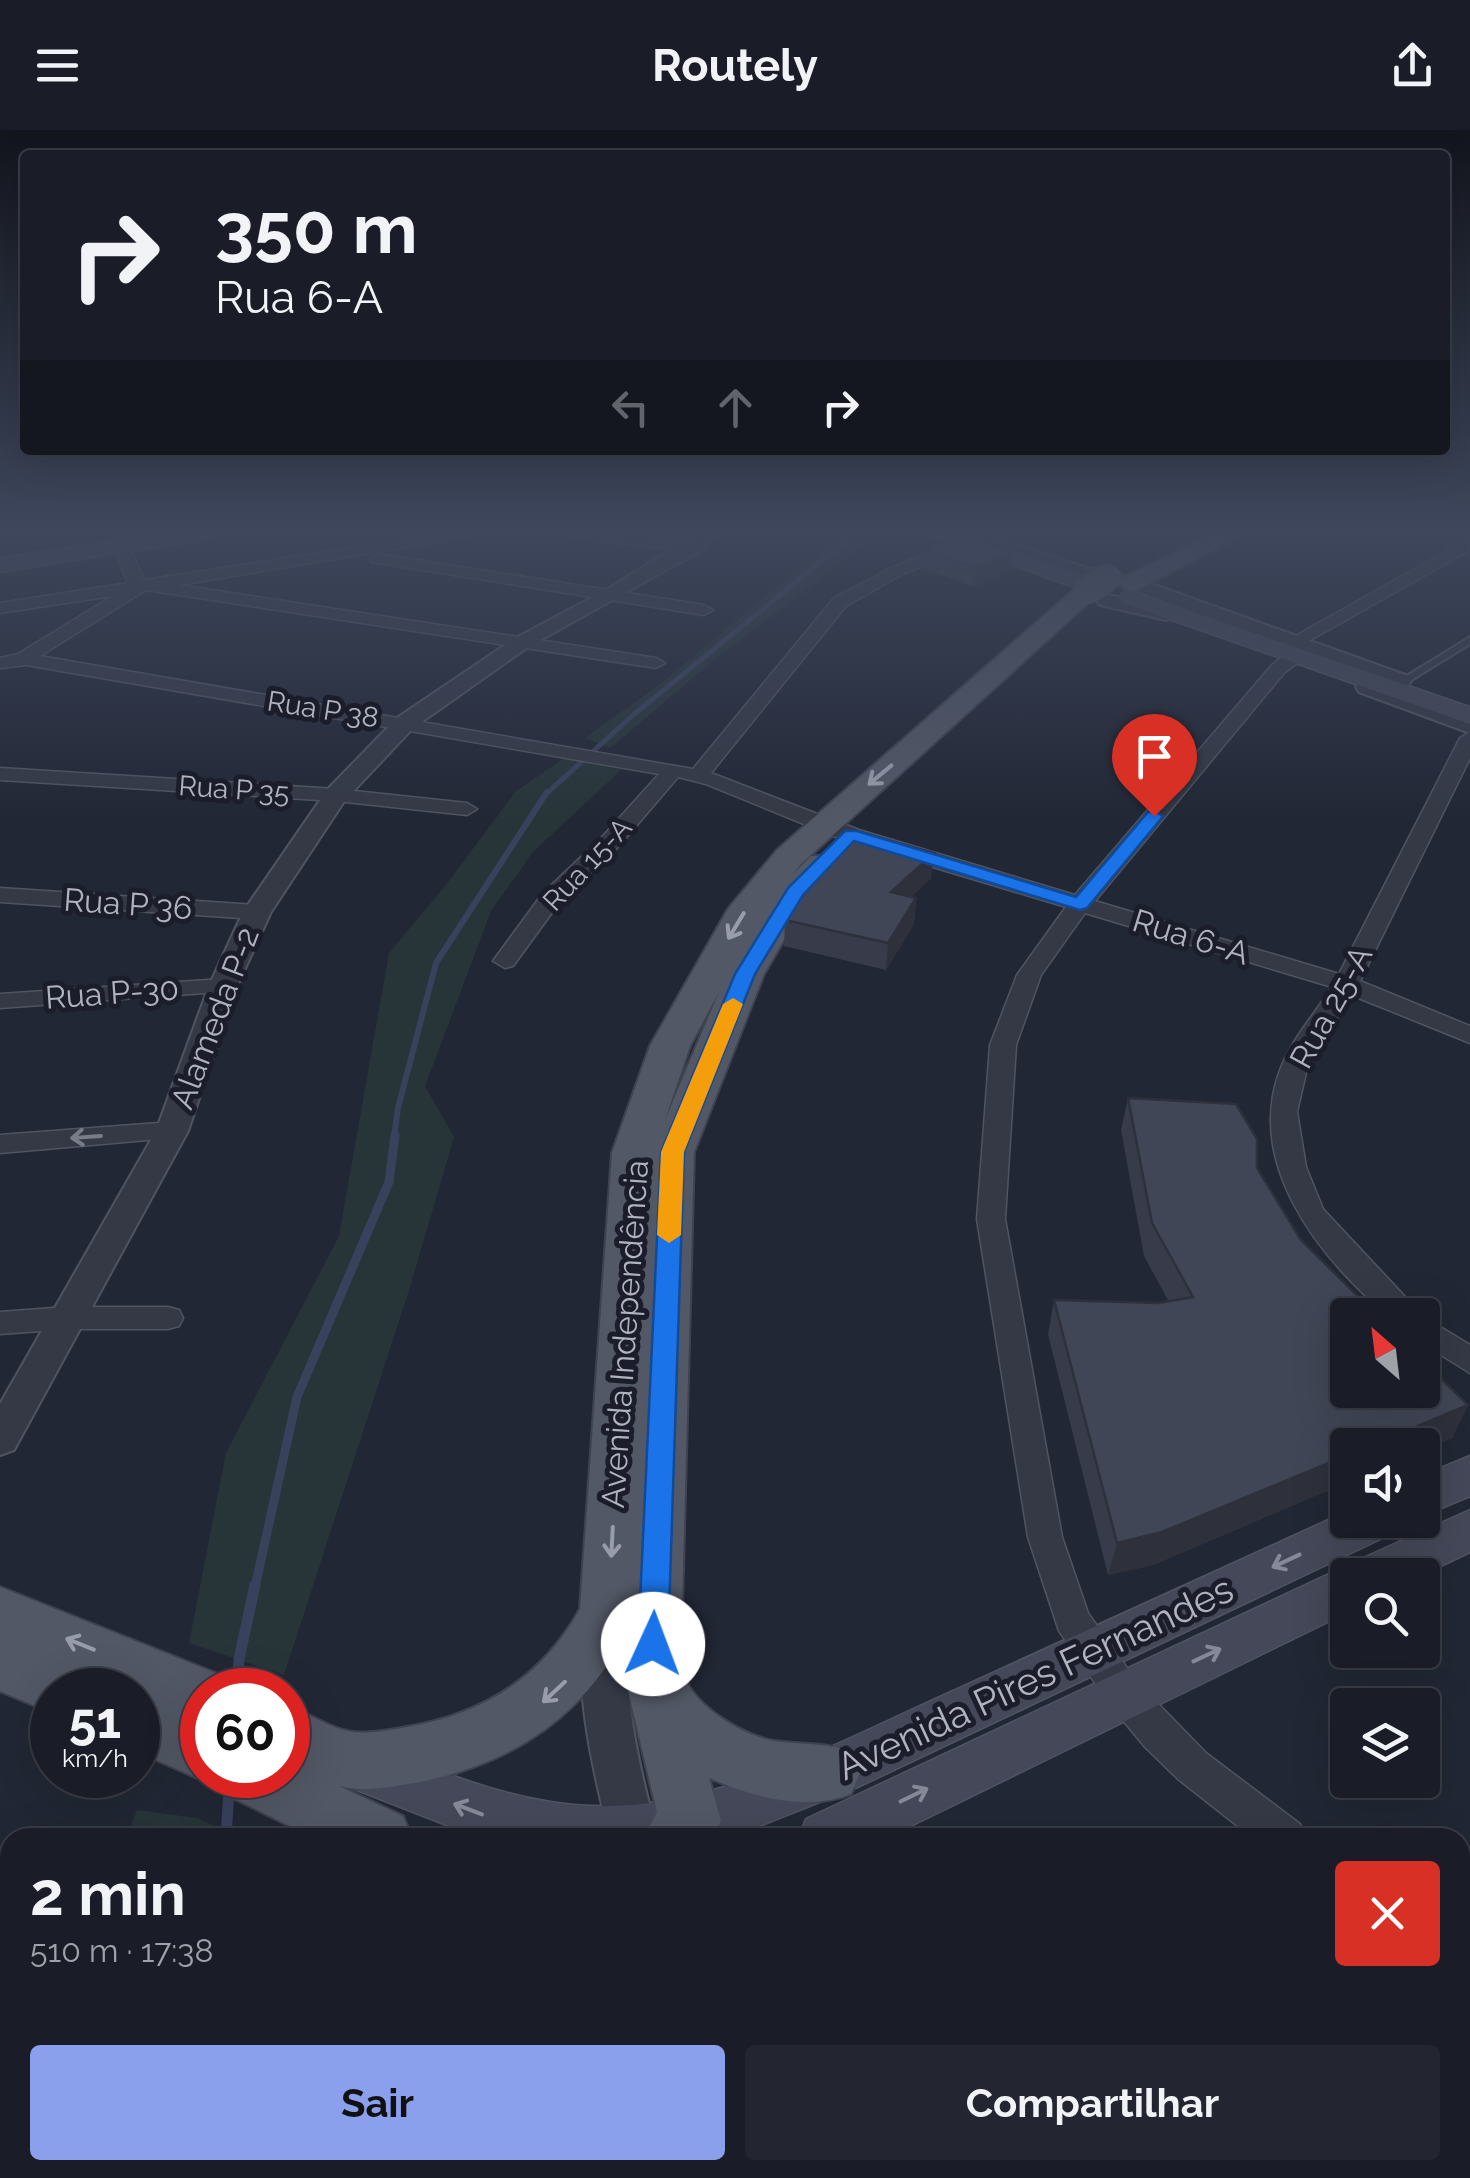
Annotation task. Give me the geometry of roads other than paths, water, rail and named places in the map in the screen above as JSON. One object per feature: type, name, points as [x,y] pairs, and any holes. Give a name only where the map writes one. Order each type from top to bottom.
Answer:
[{"type":"main road","name":"Avenida Independência","points":[[608,1612],[653,1152],[745,974],[836,830],[1062,629]]},
{"type":"main road","points":[[1225,629],[1470,716]]},
{"type":"main road","name":"Avenida Independência","points":[[653,1152],[653,1644],[665,1828]]},
{"type":"main road","points":[[1440,1489],[1470,1475]]},
{"type":"main road","points":[[1412,1558],[1470,1530]]},
{"type":"main road","name":"Avenida Pires Fernandes","points":[[679,1828],[830,1773],[1336,1538]]},
{"type":"main road","name":"Avenida Pires Fernandes","points":[[847,1828],[1330,1597]]},
{"type":"main road","points":[[0,1612],[180,1726]]},
{"type":"main road","points":[[318,1788],[472,1741],[510,1725],[570,1676],[608,1612]]},
{"type":"main road","points":[[0,1664],[30,1677]]},
{"type":"main road","points":[[656,1686],[687,1727],[725,1757],[768,1772],[830,1773]]},
{"type":"main road","points":[[318,1788],[544,1828]]},
{"type":"street","points":[[0,675],[74,629]]},
{"type":"street","points":[[420,629],[656,664]]},
{"type":"street","name":"Alameda P-2","points":[[0,1439],[172,1131],[223,986],[256,912],[336,795],[405,723],[549,629]]},
{"type":"street","points":[[698,776],[818,629]]},
{"type":"street","points":[[1218,629],[1402,682],[1470,707]]},
{"type":"street","points":[[1237,629],[1470,726]]},
{"type":"street","points":[[1273,1828],[1192,1766],[1124,1694],[1072,1620],[1045,1537],[990,1219],[1003,1046],[1028,975],[1080,904],[1291,651],[1328,629]]},
{"type":"street","points":[[0,663],[23,660]]},
{"type":"street","name":"Rua P 38","points":[[23,660],[622,761]]},
{"type":"street","name":"Rua 25-A","points":[[1387,1298],[1310,1213],[1292,1167],[1284,1112],[1295,1064],[1346,984],[1470,738]]},
{"type":"street","name":"Rua 6-A","points":[[622,761],[698,776],[836,830],[1346,984],[1470,1035]]},
{"type":"street","name":"Rua 15-A","points":[[505,961],[551,898],[612,840],[673,770]]},
{"type":"street","name":"Rua P 35","points":[[0,774],[336,795],[467,809]]},
{"type":"street","name":"Rua P 36","points":[[0,896],[256,912]]},
{"type":"street","name":"Rua P-30","points":[[0,1001],[223,986]]},
{"type":"street","points":[[0,1144],[172,1131]]},
{"type":"street","points":[[0,1323],[67,1318],[168,1318]]},
{"type":"street","points":[[1440,1340],[1470,1361]]},
{"type":"street","name":"Avenida Independência","points":[[608,1612],[605,1670],[617,1763],[662,1828]]},
{"type":"lane","points":[[1402,682],[1470,640]]},
{"type":"waterway","points":[[545,795],[632,716],[739,629]]},
{"type":"waterway","points":[[394,1137],[436,963],[545,795]]},
{"type":"waterway","points":[[255,1587],[297,1397],[389,1182],[395,1135]]},
{"type":"waterway","points":[[238,1668],[255,1585]]},
{"type":"waterway","points":[[227,1828],[229,1798]]}]
